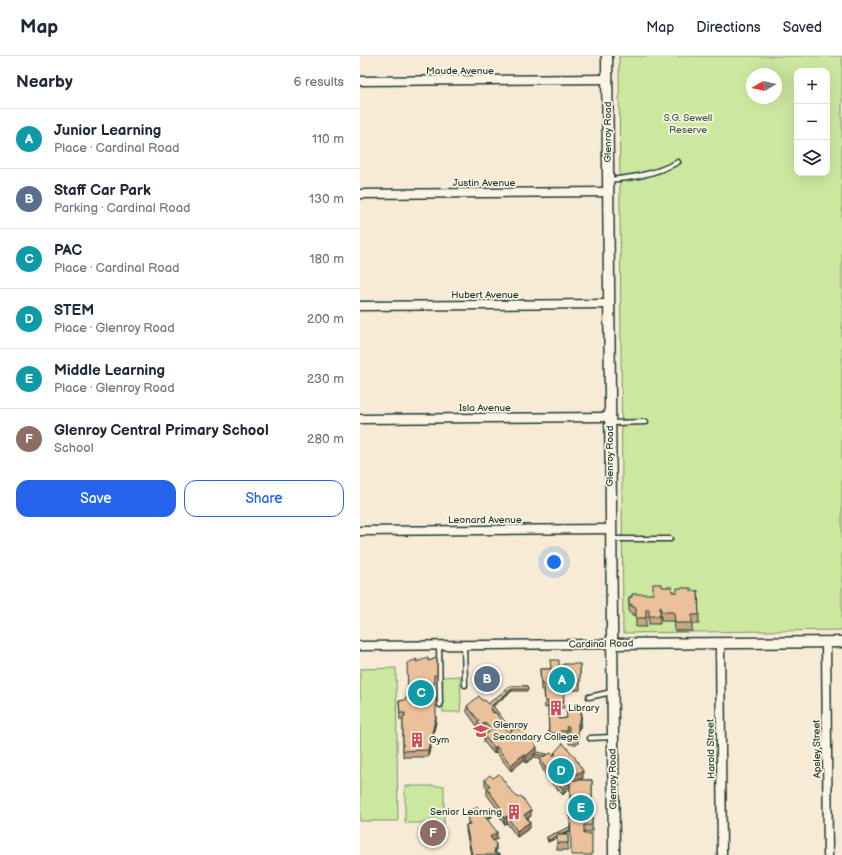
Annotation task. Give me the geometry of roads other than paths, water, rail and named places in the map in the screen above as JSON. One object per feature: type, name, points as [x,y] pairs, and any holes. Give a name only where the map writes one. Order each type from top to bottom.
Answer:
[{"type":"street","name":"Glenroy Road","points":[[607,56],[614,855]]},
{"type":"street","name":"Maude Avenue","points":[[360,81],[608,79]]},
{"type":"street","name":"Justin Avenue","points":[[360,194],[608,192]]},
{"type":"street","name":"Hubert Avenue","points":[[360,306],[609,304]]},
{"type":"street","name":"Isla Avenue","points":[[360,419],[610,420]]},
{"type":"street","name":"Leonard Avenue","points":[[360,531],[611,534]]},
{"type":"street","name":"Cardinal Road","points":[[360,646],[842,642]]},
{"type":"street","name":"Harold Street","points":[[720,643],[722,855]]},
{"type":"street","name":"Apsley Street","points":[[826,643],[828,855]]},
{"type":"lane","points":[[608,180],[642,176],[662,170],[678,162]]},
{"type":"lane","points":[[610,420],[646,422]]},
{"type":"lane","points":[[611,534],[670,539]]},
{"type":"lane","points":[[439,645],[440,705]]},
{"type":"lane","points":[[464,645],[465,685]]},
{"type":"lane","points":[[589,697],[612,692]]},
{"type":"lane","points":[[590,738],[612,737]]},
{"type":"place","name":"Staff Car Park","points":[[487,679]]},
{"type":"place","name":"Junior Learning","points":[[562,680]]},
{"type":"place","name":"PAC","points":[[421,693]]},
{"type":"place","name":"Library","points":[[556,708]]},
{"type":"place","name":"Glenroy Secondary College","points":[[481,731]]},
{"type":"place","name":"Gym","points":[[417,740]]},
{"type":"place","name":"STEM","points":[[561,771]]},
{"type":"place","name":"Middle Learning","points":[[581,808]]},
{"type":"place","name":"Senior Learning","points":[[514,812]]},
{"type":"place","name":"Glenroy Central Primary School","points":[[433,833]]},
{"type":"park label","name":"S.G. Sewell Reserve","points":[[688,124]]}]
